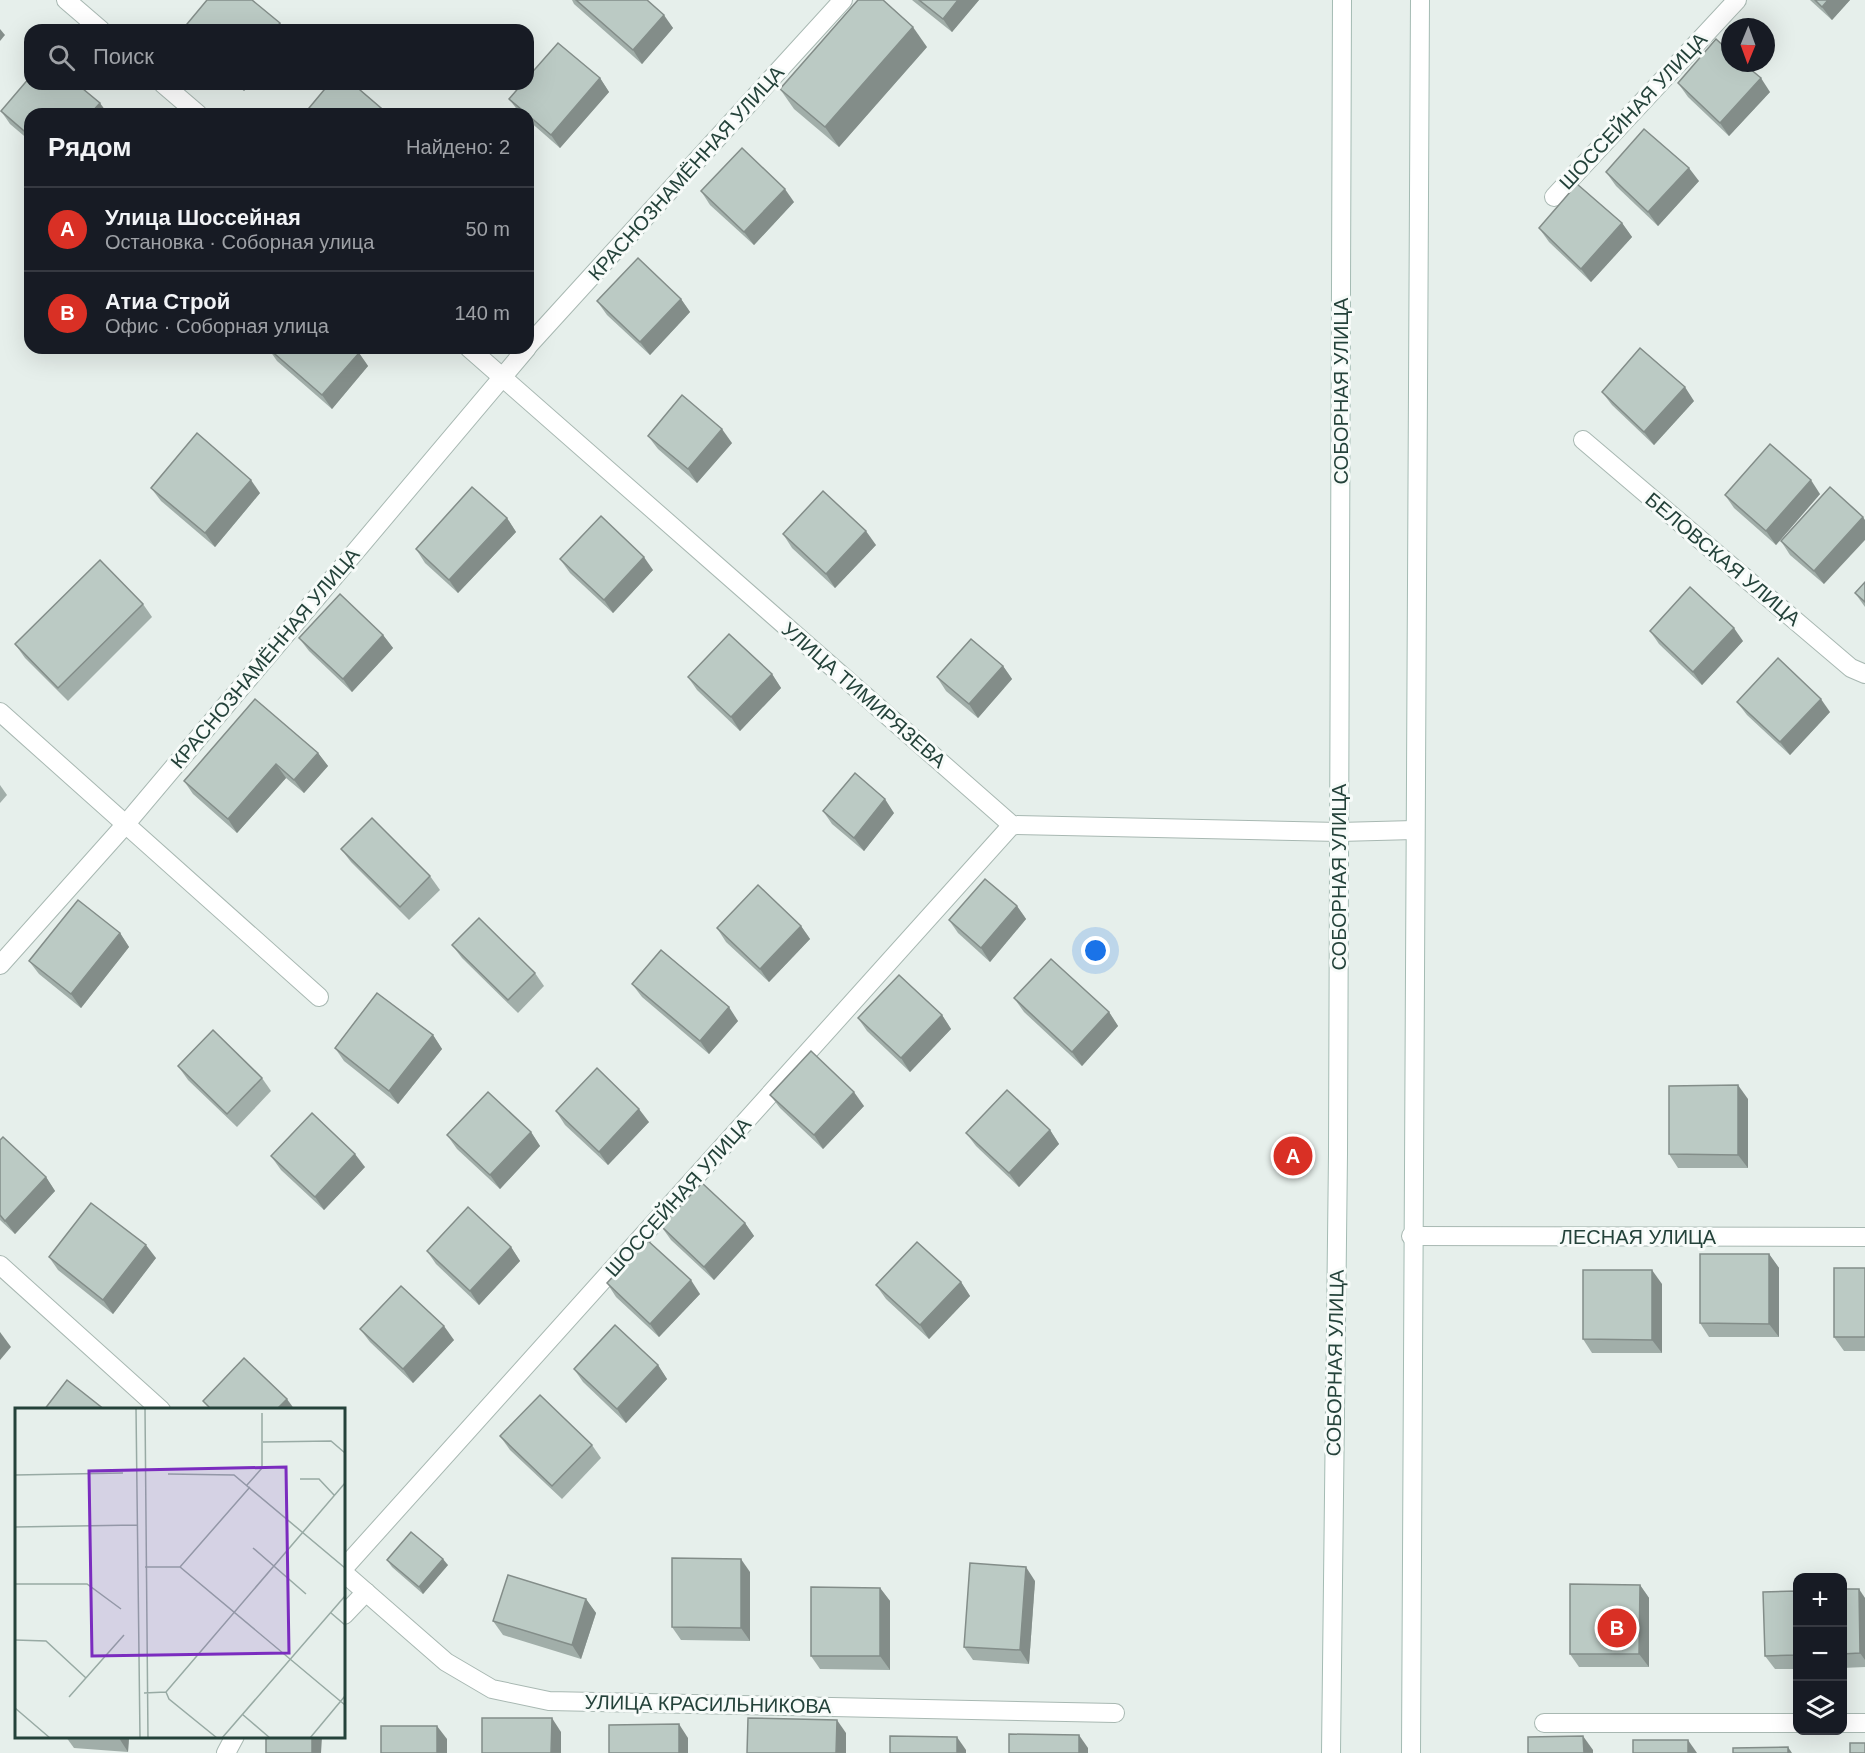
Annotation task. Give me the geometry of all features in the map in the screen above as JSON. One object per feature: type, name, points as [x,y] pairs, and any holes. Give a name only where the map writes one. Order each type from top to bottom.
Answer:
[{"type":"street","points":[[66,0],[93,24]]},
{"type":"street","name":"КРАСНОЗНАМЁННАЯ УЛИЦА","points":[[534,339],[843,0]]},
{"type":"street","name":"СОБОРНАЯ УЛИЦА","points":[[1330,1753],[1339,832],[1342,0]]},
{"type":"street","points":[[1411,1753],[1411,1236],[1420,0]]},
{"type":"street","name":"ШОССЕЙНАЯ УЛИЦА","points":[[1554,197],[1737,0]]},
{"type":"street","points":[[170,90],[191,108]]},
{"type":"street","name":"УЛИЦА ТИМИРЯЗЕВА","points":[[476,354],[1012,825]]},
{"type":"street","name":"КРАСНОЗНАМЁННАЯ УЛИЦА","points":[[0,965],[125,825],[521,354]]},
{"type":"street","name":"БЕЛОВСКАЯ УЛИЦА","points":[[1583,440],[1851,668],[1865,674]]},
{"type":"street","points":[[0,711],[319,997]]},
{"type":"street","points":[[1012,825],[1339,832],[1414,830]]},
{"type":"street","name":"ШОССЕЙНАЯ УЛИЦА","points":[[345,1567],[1012,825]]},
{"type":"street","name":"ЛЕСНАЯ УЛИЦА","points":[[1411,1236],[1865,1237]]},
{"type":"street","points":[[0,1265],[159,1408]]},
{"type":"street","name":"УЛИЦА КРАСИЛЬНИКОВА","points":[[345,1574],[446,1662],[492,1689],[549,1701],[1115,1713]]},
{"type":"street","points":[[345,1614],[366,1592]]},
{"type":"street","points":[[1544,1723],[1793,1723]]},
{"type":"street","points":[[1847,1723],[1865,1723]]},
{"type":"street","points":[[226,1753],[234,1738]]},
{"type":"building","points":[[207,0],[252,0],[280,23],[279,24],[187,24]]},
{"type":"building","points":[[576,0],[647,0],[664,15],[633,50]]},
{"type":"building","points":[[858,0],[883,0],[913,27],[825,127],[780,89]]},
{"type":"building","points":[[919,0],[958,0],[943,19]]},
{"type":"building","points":[[1815,0],[1828,0],[1822,7]]},
{"type":"building","points":[[1716,39],[1721,44],[1721,72],[1754,72],[1761,78],[1720,123],[1678,83]]},
{"type":"building","points":[[558,43],[600,78],[551,135],[534,120],[534,108],[520,108],[509,99],[517,90],[534,90],[534,70]]},
{"type":"building","points":[[24,84],[24,90],[84,90],[100,103],[95,108],[24,108],[24,131],[1,111]]},
{"type":"building","points":[[324,90],[360,90],[381,108],[309,108]]},
{"type":"building","points":[[1644,129],[1689,168],[1648,212],[1606,172]]},
{"type":"building","points":[[742,148],[785,189],[744,232],[701,191]]},
{"type":"building","points":[[1577,184],[1622,223],[1581,269],[1539,228]]},
{"type":"building","points":[[638,258],[681,299],[640,342],[597,301]]},
{"type":"building","points":[[1640,348],[1685,387],[1644,432],[1602,392]]},
{"type":"building","points":[[275,354],[358,354],[322,395]]},
{"type":"building","points":[[682,395],[722,429],[688,469],[648,436]]},
{"type":"building","points":[[197,433],[251,480],[205,533],[151,488]]},
{"type":"building","points":[[1770,444],[1811,480],[1766,531],[1725,495]]},
{"type":"building","points":[[472,487],[507,518],[449,580],[416,549]]},
{"type":"building","points":[[1830,487],[1863,517],[1814,571],[1781,541]]},
{"type":"building","points":[[823,491],[866,531],[826,574],[783,534]]},
{"type":"building","points":[[601,516],[644,557],[604,600],[560,559]]},
{"type":"building","points":[[100,560],[143,604],[58,688],[15,644]]},
{"type":"building","points":[[1865,582],[1865,602],[1855,593]]},
{"type":"building","points":[[1690,587],[1734,628],[1693,672],[1650,631]]},
{"type":"building","points":[[340,594],[383,635],[343,679],[299,638]]},
{"type":"building","points":[[729,634],[772,674],[731,717],[688,677]]},
{"type":"building","points":[[971,639],[1003,666],[969,704],[937,677]]},
{"type":"building","points":[[1778,658],[1821,699],[1780,742],[1737,702]]},
{"type":"building","points":[[255,699],[318,753],[294,780],[276,764],[228,819],[184,781]]},
{"type":"building","points":[[855,773],[885,799],[854,838],[823,811]]},
{"type":"building","points":[[372,818],[430,876],[400,907],[341,849]]},
{"type":"building","points":[[985,879],[1017,906],[981,948],[949,920]]},
{"type":"building","points":[[758,885],[801,926],[760,969],[717,928]]},
{"type":"building","points":[[78,900],[120,933],[71,994],[29,961]]},
{"type":"building","points":[[479,918],[535,973],[508,1000],[452,945]]},
{"type":"building","points":[[661,950],[729,1007],[700,1041],[632,984]]},
{"type":"building","points":[[1051,959],[1109,1012],[1072,1052],[1014,998]]},
{"type":"building","points":[[899,975],[942,1015],[901,1058],[858,1018]]},
{"type":"building","points":[[377,993],[433,1035],[389,1091],[335,1048]]},
{"type":"building","points":[[213,1030],[262,1078],[227,1114],[178,1066]]},
{"type":"building","points":[[811,1051],[854,1092],[814,1135],[770,1095]]},
{"type":"building","points":[[597,1068],[639,1109],[599,1152],[556,1111]]},
{"type":"building","points":[[1738,1085],[1738,1155],[1669,1154],[1669,1086]]},
{"type":"building","points":[[1007,1090],[1050,1130],[1009,1173],[966,1133]]},
{"type":"building","points":[[488,1092],[531,1132],[490,1175],[447,1135]]},
{"type":"building","points":[[312,1113],[355,1154],[315,1197],[271,1156]]},
{"type":"building","points":[[3,1137],[46,1177],[5,1221],[0,1215],[0,1140]]},
{"type":"building","points":[[702,1183],[745,1223],[704,1267],[661,1226]]},
{"type":"building","points":[[91,1203],[146,1245],[103,1300],[49,1257]]},
{"type":"building","points":[[468,1207],[511,1247],[470,1291],[427,1251]]},
{"type":"building","points":[[647,1240],[691,1280],[650,1324],[607,1283]]},
{"type":"building","points":[[917,1242],[961,1282],[920,1325],[876,1285]]},
{"type":"building","points":[[1700,1254],[1769,1254],[1769,1324],[1700,1323]]},
{"type":"building","points":[[1834,1268],[1865,1268],[1865,1337],[1834,1337]]},
{"type":"building","points":[[1583,1270],[1652,1270],[1652,1340],[1583,1339]]},
{"type":"building","points":[[401,1286],[444,1326],[403,1369],[360,1329]]},
{"type":"building","points":[[615,1325],[658,1365],[617,1409],[574,1369]]},
{"type":"building","points":[[244,1358],[287,1399],[278,1408],[210,1408],[203,1401]]},
{"type":"building","points":[[67,1380],[102,1408],[46,1408]]},
{"type":"building","points":[[540,1395],[592,1445],[552,1486],[500,1436]]},
{"type":"building","points":[[411,1532],[443,1559],[419,1587],[387,1560]]},
{"type":"building","points":[[672,1558],[741,1559],[741,1628],[672,1627]]},
{"type":"building","points":[[970,1563],[1026,1567],[1020,1650],[964,1647]]},
{"type":"building","points":[[508,1575],[586,1599],[572,1645],[493,1621]]},
{"type":"building","points":[[1570,1584],[1640,1585],[1639,1654],[1570,1654]]},
{"type":"building","points":[[811,1587],[880,1588],[880,1656],[811,1656]]},
{"type":"building","points":[[1847,1589],[1859,1589],[1860,1653],[1847,1654]]},
{"type":"building","points":[[1793,1591],[1793,1655],[1765,1656],[1763,1592]]},
{"type":"building","points":[[482,1718],[552,1718],[551,1753],[482,1753]]},
{"type":"building","points":[[748,1718],[837,1720],[836,1753],[747,1753]]},
{"type":"building","points":[[679,1724],[679,1753],[609,1753],[609,1725]]},
{"type":"building","points":[[381,1726],[437,1726],[437,1753],[381,1753]]},
{"type":"building","points":[[1009,1734],[1079,1735],[1079,1753],[1009,1753]]},
{"type":"building","points":[[890,1736],[957,1737],[957,1753],[890,1753]]},
{"type":"building","points":[[1583,1736],[1584,1753],[1528,1753],[1528,1737]]},
{"type":"building","points":[[266,1738],[312,1738],[312,1753],[266,1753]]},
{"type":"building","points":[[1633,1740],[1688,1740],[1688,1753],[1633,1753]]},
{"type":"building","points":[[1850,1743],[1865,1743],[1865,1753],[1850,1753]]},
{"type":"building","points":[[1788,1747],[1788,1753],[1733,1753],[1733,1748]]},
{"type":"place","name":"Улица Шоссейная","points":[[1293,1156]]},
{"type":"place","name":"Атиа Строй","points":[[1617,1628]]}]
